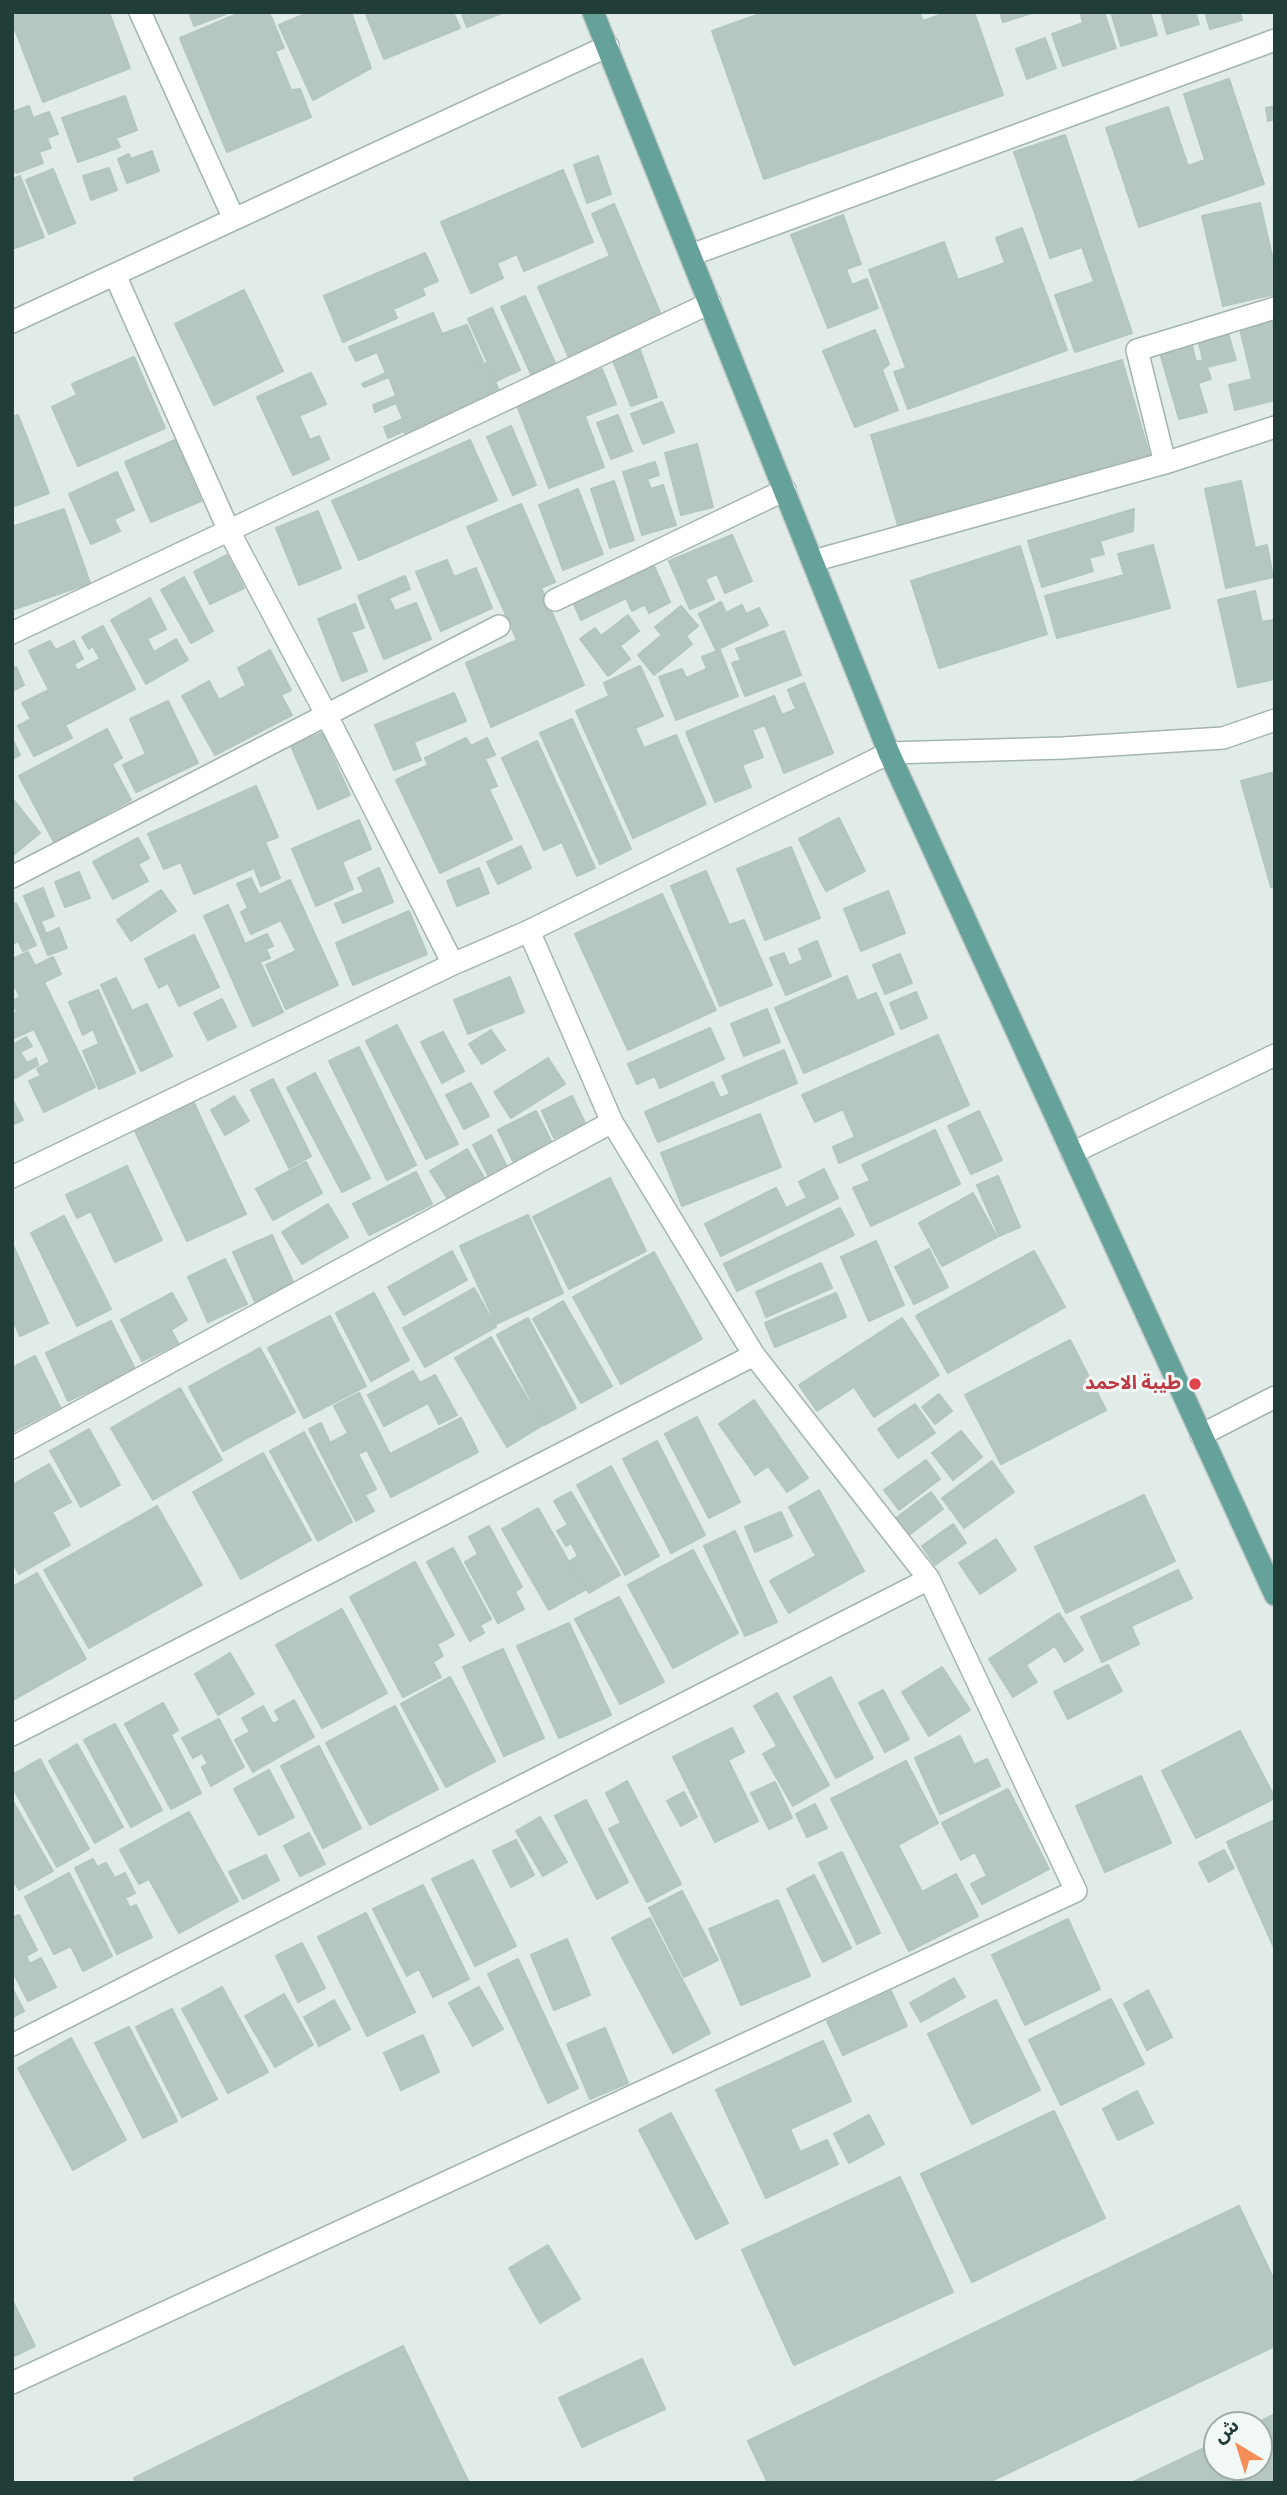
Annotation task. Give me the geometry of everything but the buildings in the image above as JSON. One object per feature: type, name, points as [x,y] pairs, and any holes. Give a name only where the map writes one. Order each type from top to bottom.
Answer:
[{"type":"main road","points":[[593,12],[889,753],[1275,1595]]},
{"type":"street","points":[[140,12],[234,219]]},
{"type":"street","points":[[691,255],[1275,40]]},
{"type":"street","points":[[12,322],[608,46]]},
{"type":"street","points":[[115,275],[229,531],[453,964]]},
{"type":"street","points":[[12,633],[710,303]]},
{"type":"street","points":[[1165,463],[1137,350],[1275,308]]},
{"type":"street","points":[[813,561],[1165,463],[1275,427]]},
{"type":"street","points":[[555,600],[785,490]]},
{"type":"street","points":[[12,877],[499,626]]},
{"type":"street","points":[[12,1177],[453,964],[529,931],[889,753],[1063,748],[1223,738],[1275,720]]},
{"type":"street","points":[[12,2383],[1076,1891],[929,1579],[754,1355],[612,1122],[529,931]]},
{"type":"street","points":[[1072,1153],[1275,1055]]},
{"type":"street","points":[[12,1448],[612,1122]]},
{"type":"street","points":[[12,1735],[754,1355]]},
{"type":"street","points":[[1201,1435],[1275,1397]]},
{"type":"street","points":[[12,2045],[929,1579]]},
{"type":"place","name":"طيبة الاحمد","points":[[1195,1384]]}]
